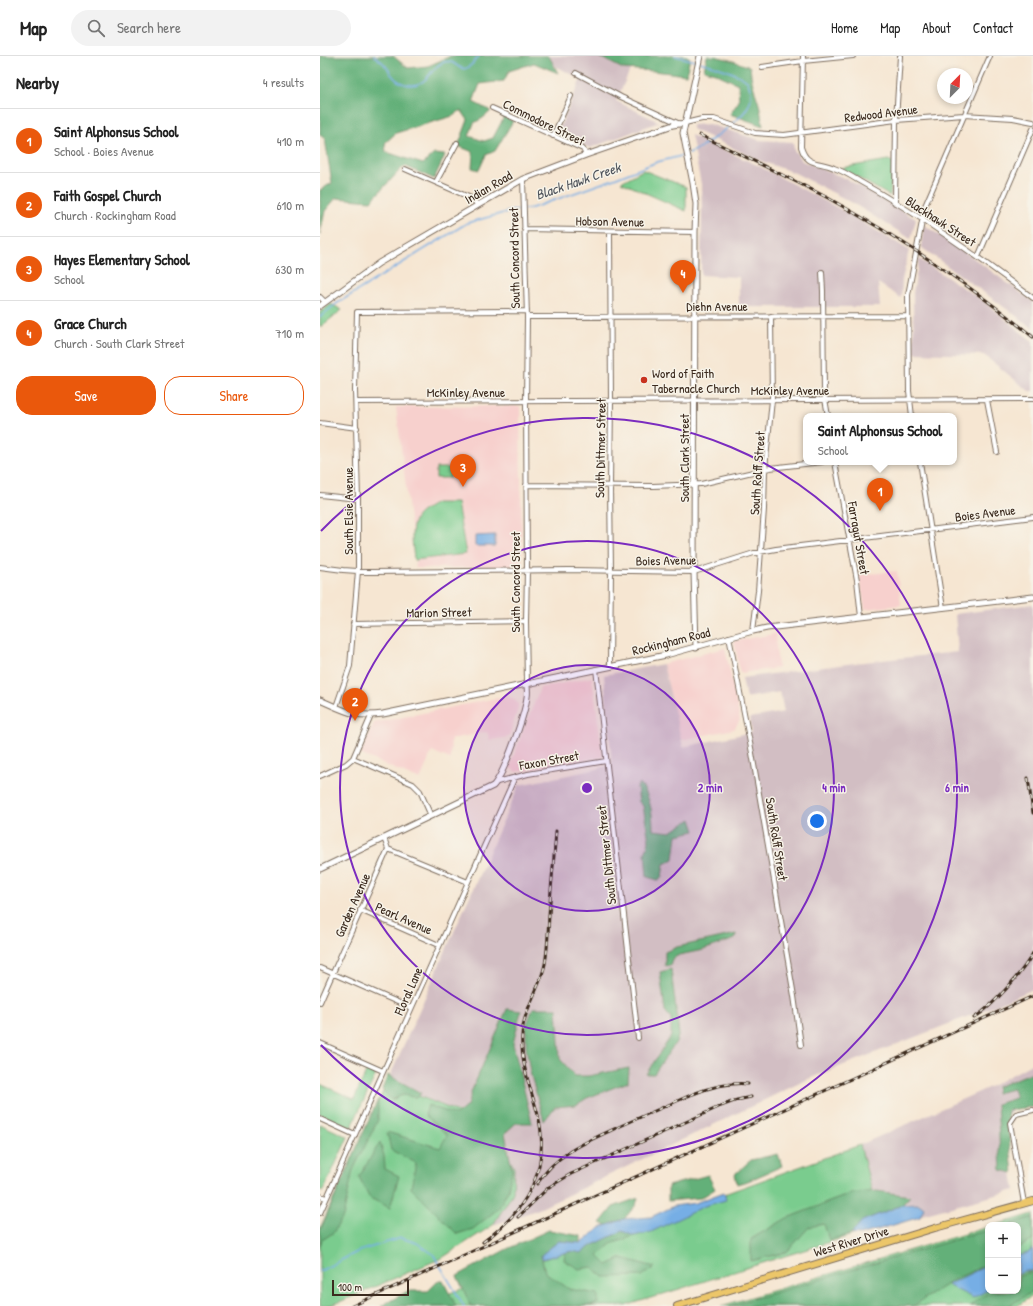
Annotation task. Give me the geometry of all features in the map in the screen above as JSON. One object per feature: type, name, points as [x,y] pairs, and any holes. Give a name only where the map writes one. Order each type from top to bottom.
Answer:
[{"type":"main road","name":"West River Drive","points":[[677,1306],[935,1228],[1033,1201]]},
{"type":"street","points":[[762,67],[803,58],[852,56]]},
{"type":"street","points":[[895,203],[896,120],[900,56]]},
{"type":"street","points":[[912,413],[908,391],[908,295],[922,219],[925,206],[990,56]]},
{"type":"street","name":"South Clark Street","points":[[696,648],[694,484],[696,204],[685,148],[683,123],[700,57]]},
{"type":"street","points":[[801,134],[803,58]]},
{"type":"street","points":[[576,72],[620,97],[683,123]]},
{"type":"street","points":[[553,136],[571,96]]},
{"type":"street","name":"Commodore Street","points":[[492,108],[583,149],[586,155]]},
{"type":"street","name":"Redwood Avenue","points":[[683,123],[714,118],[755,133],[784,135],[801,134],[896,120],[964,115],[1013,118],[1033,122]]},
{"type":"street","name":"Indian Road","points":[[320,306],[379,263],[523,179],[586,155],[683,123]]},
{"type":"street","points":[[978,257],[1033,129]]},
{"type":"street","name":"Blackhawk Street","points":[[801,134],[801,147],[803,155],[810,161],[833,167],[922,219],[978,257],[1033,298]]},
{"type":"street","points":[[436,182],[456,143]]},
{"type":"street","points":[[405,169],[471,198],[478,205]]},
{"type":"street","name":"South Concord Street","points":[[497,782],[524,712],[527,696],[527,311],[523,179]]},
{"type":"street","name":"Hobson Avenue","points":[[524,229],[695,232]]},
{"type":"street","name":"South Dittmer Street","points":[[610,231],[610,666]]},
{"type":"street","points":[[822,272],[824,393],[827,413]]},
{"type":"street","points":[[320,297],[325,302]]},
{"type":"street","name":"South Elsie Avenue","points":[[336,707],[350,666],[358,571],[356,402],[357,312],[527,311]]},
{"type":"street","name":"South Rolff Street","points":[[753,631],[758,591],[764,510],[765,469],[772,400],[771,316]]},
{"type":"street","name":"Diehn Avenue","points":[[527,317],[908,316]]},
{"type":"street","name":"McKinley Avenue","points":[[356,402],[1033,399]]},
{"type":"street","points":[[987,400],[997,452]]},
{"type":"street","points":[[320,423],[357,428]]},
{"type":"street","points":[[526,485],[610,486],[701,484],[765,469],[803,464]]},
{"type":"street","name":"Farragut Street","points":[[836,465],[857,580],[861,617]]},
{"type":"street","points":[[920,465],[943,608]]},
{"type":"street","points":[[320,495],[358,499]]},
{"type":"street","name":"Boies Avenue","points":[[320,567],[358,571],[694,572],[761,552],[1033,517]]},
{"type":"street","name":"Rockingham Road","points":[[320,700],[357,715],[371,716],[696,648],[753,631],[1033,597]]},
{"type":"street","name":"Marion Street","points":[[353,624],[526,622]]},
{"type":"street","name":"South Rolff Street","points":[[729,637],[752,753],[794,996],[801,1045]]},
{"type":"street","name":"South Dittmer Street","points":[[596,669],[638,1038]]},
{"type":"street","points":[[320,776],[346,764],[353,758],[371,716]]},
{"type":"street","points":[[353,758],[413,784],[420,791],[431,816]]},
{"type":"street","name":"Faxon Street","points":[[497,782],[515,777],[606,760]]},
{"type":"street","name":"Floral Lane","points":[[320,1213],[515,777]]},
{"type":"street","points":[[320,869],[489,788],[497,782]]},
{"type":"street","points":[[384,838],[388,849],[468,882]]},
{"type":"street","name":"Garden Avenue","points":[[320,1002],[388,849]]},
{"type":"street","name":"Pearl Avenue","points":[[360,910],[439,945]]},
{"type":"street","points":[[320,968],[411,1008]]},
{"type":"street","points":[[320,1043],[383,1071]]},
{"type":"street","points":[[1024,1203],[1010,1123],[1016,1114],[1033,1110]]},
{"type":"street","points":[[320,1119],[355,1134]]},
{"type":"street","points":[[320,1196],[326,1198]]},
{"type":"shaded area","points":[[535,56],[636,57],[616,101],[659,122],[590,148],[557,134],[581,79]]},
{"type":"shaded area","points":[[709,124],[759,140],[793,142],[794,150],[802,161],[847,179],[916,219],[911,239],[851,202],[795,173],[761,161],[692,129],[692,125]]},
{"type":"shaded area","points":[[691,135],[757,165],[840,209],[909,250],[902,280],[901,298],[878,283],[880,307],[739,307],[739,277],[701,275],[701,184]]},
{"type":"shaded area","points":[[924,225],[968,254],[1033,302],[1033,328],[921,247]]},
{"type":"shaded area","points":[[919,259],[982,300],[1033,342],[1033,391],[1029,391],[984,355],[914,353],[913,293]]},
{"type":"shaded area","points":[[520,406],[522,567],[416,568],[396,407]]},
{"type":"shaded area","points":[[897,571],[901,605],[865,609],[859,575]]},
{"type":"shaded area","points":[[1033,604],[1033,989],[997,1005],[808,1079],[539,1209],[493,1225],[513,1193],[480,1121],[387,1083],[519,785],[598,769],[612,764],[604,675],[663,664],[683,747],[752,732],[750,718],[784,712],[780,692],[746,698],[742,678],[855,663],[958,652],[955,614]]},
{"type":"shaded area","points":[[775,634],[778,668],[740,673],[734,641]]},
{"type":"shaded area","points":[[725,648],[740,720],[734,729],[681,740],[663,664]]},
{"type":"shaded area","points":[[592,677],[603,757],[516,772],[509,767],[540,688]]},
{"type":"shaded area","points":[[507,696],[514,699],[518,704],[509,737],[490,740],[487,732],[451,739],[450,759],[432,751],[420,780],[360,754],[374,723]]},
{"type":"shaded area","points":[[1033,1063],[1033,1104],[1018,1106],[1003,1118],[1015,1190],[881,1226],[860,1145],[990,1087]]},
{"type":"green space","points":[[320,56],[393,56],[408,68],[428,66],[451,56],[547,56],[550,58],[558,73],[534,63],[509,71],[504,81],[480,84],[473,102],[491,111],[474,123],[469,136],[484,141],[493,138],[504,117],[513,121],[495,151],[486,155],[479,170],[472,168],[473,152],[458,146],[468,120],[461,110],[453,116],[396,133],[385,143],[386,152],[423,164],[434,154],[445,155],[434,179],[405,166],[371,201],[336,198],[325,211],[320,234],[320,190],[332,183],[325,139],[320,135]]},
{"type":"green space","points":[[598,56],[686,56],[690,58],[686,75],[623,69]]},
{"type":"green space","points":[[707,56],[724,58],[750,67],[763,126],[730,114],[739,101],[738,84],[715,73],[704,70]]},
{"type":"green space","points":[[888,160],[893,162],[890,196],[841,168]]},
{"type":"green space","points":[[643,170],[686,187],[686,211],[621,182]]},
{"type":"green space","points":[[331,304],[342,310],[320,327],[320,312]]},
{"type":"green space","points":[[436,468],[450,468],[450,478],[436,478]]},
{"type":"green space","points":[[436,503],[457,503],[466,554],[414,560],[412,535],[414,523],[420,513]]},
{"type":"green space","points":[[640,783],[650,805],[653,830],[671,832],[691,819],[695,831],[677,835],[674,859],[664,864],[662,877],[658,880],[647,877],[645,853],[649,841],[643,806],[639,802],[637,787]]},
{"type":"green space","points":[[736,934],[735,939],[703,950],[679,955],[672,959],[670,965],[665,966],[665,952],[677,947]]},
{"type":"green space","points":[[671,969],[679,1034],[676,1042],[654,1074],[646,1074],[671,1036],[671,1018],[665,1011],[660,972]]},
{"type":"green space","points":[[533,1008],[557,1008],[560,1059],[575,1076],[588,1076],[629,1068],[628,1082],[587,1098],[576,1105],[555,1107],[544,1121],[530,1072],[526,1047],[526,1026]]},
{"type":"green space","points":[[507,1009],[521,1011],[513,1044],[532,1123],[516,1123],[505,1133],[512,1170],[508,1190],[499,1208],[473,1229],[457,1234],[411,1188],[416,1163],[391,1150],[387,1132],[440,1148],[447,1135],[425,1115],[428,1105],[456,1115],[467,1106],[472,1090]]},
{"type":"green space","points":[[367,1070],[376,1074],[351,1128],[320,1114],[320,1084],[354,1099]]},
{"type":"green space","points":[[1033,1072],[1033,1107],[1008,1110],[1007,1119],[1013,1173],[1001,1170],[997,1104],[1016,1098],[1013,1089],[996,1093],[997,1087]]},
{"type":"green space","points":[[388,1075],[421,1093],[417,1098],[403,1095],[391,1100],[382,1089]]},
{"type":"green space","points":[[387,1083],[480,1121],[497,1134],[514,1168],[513,1193],[493,1225],[442,1258],[330,1306],[320,1306],[320,1228]]},
{"type":"green space","points":[[378,1099],[378,1120],[353,1170],[343,1217],[333,1233],[322,1240],[320,1247],[320,1231]]},
{"type":"green space","points":[[320,1124],[348,1137],[323,1191],[320,1190]]},
{"type":"green space","points":[[380,1142],[384,1156],[385,1169],[399,1176],[390,1208],[370,1198],[359,1177]]},
{"type":"green space","points":[[860,1145],[881,1226],[625,1306],[414,1306]]},
{"type":"green space","points":[[778,1154],[782,1166],[748,1181],[737,1184],[735,1174],[751,1160]]},
{"type":"green space","points":[[708,1175],[715,1189],[701,1198],[668,1201],[668,1186]]},
{"type":"green space","points":[[877,1191],[910,1196],[902,1205],[862,1221],[851,1234],[829,1240],[824,1224],[809,1227],[787,1252],[751,1261],[751,1239],[787,1218],[853,1193]]},
{"type":"green space","points":[[638,1198],[636,1205],[624,1219],[607,1225],[600,1223],[613,1207]]},
{"type":"green space","points":[[1033,1214],[1033,1249],[1028,1253],[1021,1255],[1021,1222],[1006,1222]]},
{"type":"green space","points":[[1033,1217],[1033,1240],[1021,1246],[1021,1222],[1016,1222]]},
{"type":"green space","points":[[985,1228],[985,1266],[973,1298],[985,1292],[985,1294],[1021,1294],[1021,1273],[1024,1271],[1033,1271],[1033,1295],[1017,1306],[721,1306]]},
{"type":"green space","points":[[549,1230],[581,1236],[581,1243],[559,1241],[541,1255],[545,1272],[569,1289],[598,1294],[598,1303],[591,1306],[471,1306],[457,1276],[507,1249]]},
{"type":"green space","points":[[622,1231],[634,1236],[611,1244],[598,1256],[607,1265],[622,1258],[655,1267],[642,1276],[604,1277],[592,1267],[579,1269],[564,1260],[565,1253],[573,1251],[581,1253],[591,1246]]},
{"type":"green space","points":[[985,1231],[985,1265],[955,1279],[913,1306],[729,1306]]},
{"type":"green space","points":[[1026,1273],[1033,1273],[1033,1291],[1009,1306],[970,1306],[986,1294],[1021,1294],[1021,1276]]},
{"type":"green space","points":[[438,1281],[443,1281],[456,1306],[381,1306],[408,1291],[428,1291]]},
{"type":"water","points":[[495,535],[495,546],[475,546],[475,536]]},
{"type":"water","points":[[724,1192],[726,1200],[705,1206],[651,1232],[634,1236],[622,1231],[591,1246],[581,1253],[572,1251],[542,1259],[541,1255],[559,1241],[581,1243],[600,1228],[624,1219],[651,1217],[674,1206],[695,1203]]},
{"type":"water","points":[[919,1204],[924,1208],[920,1217],[860,1235],[851,1234],[862,1221],[902,1205]]},
{"type":"water","points":[[1033,1249],[1033,1271],[1024,1271],[1021,1273],[1021,1255],[1028,1253]]},
{"type":"water","points":[[985,1266],[985,1292],[973,1298],[947,1285]]},
{"type":"waterway","name":"Black Hawk Creek","points":[[374,56],[384,64],[395,78],[408,85],[422,82],[441,63],[453,63],[463,69],[472,64],[479,56]]},
{"type":"waterway","name":"Black Hawk Creek","points":[[675,56],[712,66],[741,77],[747,81],[751,93],[751,100],[739,118],[706,144],[689,153]]},
{"type":"waterway","name":"Black Hawk Creek","points":[[320,317],[336,304],[467,223],[511,211],[532,208],[657,162],[685,155]]},
{"type":"waterway","name":"Black Hawk Creek","points":[[320,1271],[359,1251],[401,1238],[417,1243],[433,1254],[464,1306]]},
{"type":"railway","points":[[700,135],[828,198],[855,213],[959,280],[1033,337]]},
{"type":"railway","points":[[1028,778],[1033,813]]},
{"type":"railway","points":[[483,1242],[512,1217],[532,1187],[538,1171],[541,1153],[541,1135],[538,1115],[524,1066],[522,1035],[525,1017],[543,973],[545,964],[556,831]]},
{"type":"railway","points":[[974,1018],[990,1006],[1022,970],[1033,953]]},
{"type":"railway","points":[[352,1306],[1033,996]]},
{"type":"railway","points":[[537,1184],[545,1173],[565,1155],[600,1135],[700,1091],[727,1084],[748,1084]]},
{"type":"railway","points":[[518,1217],[549,1187],[571,1174],[721,1106],[751,1097]]},
{"type":"place","name":"Grace Church","points":[[683,293]]},
{"type":"place","name":"Word of Faith Tabernacle Church","points":[[644,380]]},
{"type":"place","name":"Hayes Elementary School","points":[[463,487]]},
{"type":"place","name":"Saint Alphonsus School","points":[[880,511]]},
{"type":"place","name":"Faith Gospel Church","points":[[355,721]]}]
